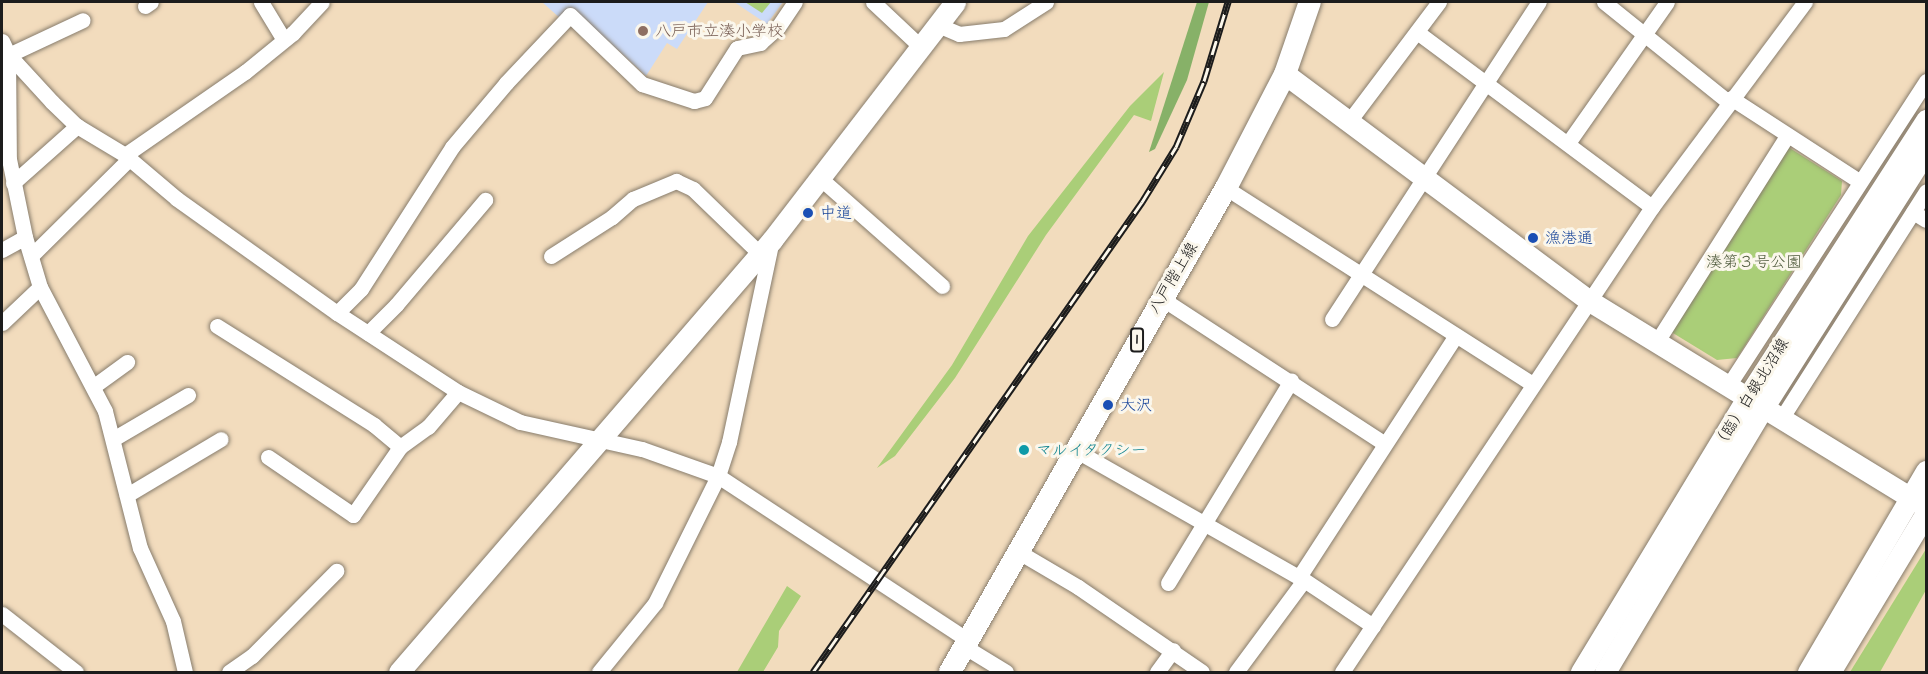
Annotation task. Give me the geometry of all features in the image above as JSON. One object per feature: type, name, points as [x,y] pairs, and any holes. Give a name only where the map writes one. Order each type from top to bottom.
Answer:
[{"type":"main road","name":"八戸階上線","points":[[950,672],[1161,298],[1227,188],[1285,74],[1310,2]]},
{"type":"street","points":[[261,2],[284,40]]},
{"type":"street","points":[[31,256],[156,130],[204,101],[284,40],[322,2]]},
{"type":"street","points":[[338,313],[361,289],[452,147],[506,83],[570,15],[642,84],[694,101],[705,98],[737,48],[760,43],[778,27],[795,2]]},
{"type":"street","points":[[873,2],[921,48]]},
{"type":"street","points":[[399,672],[600,442],[766,247],[955,2]]},
{"type":"street","points":[[938,25],[959,34],[1004,29],[1046,2]]},
{"type":"street","points":[[1350,120],[1440,2]]},
{"type":"street","points":[[1332,319],[1539,2]]},
{"type":"street","points":[[1604,2],[1729,99],[1859,181]]},
{"type":"street","points":[[1568,143],[1643,31],[1667,2]]},
{"type":"street","points":[[1342,672],[1652,207],[1729,99],[1805,2]]},
{"type":"street","points":[[4,51],[83,20]]},
{"type":"street","points":[[1417,32],[1652,207]]},
{"type":"street","points":[[4,51],[78,126],[128,156],[177,199],[338,313],[458,392],[520,422],[600,442],[642,449],[718,476],[967,643],[1006,672]]},
{"type":"street","points":[[4,51],[5,160],[13,183],[25,237],[40,287],[94,386],[112,439],[140,548],[173,621],[185,672]]},
{"type":"street","points":[[1285,74],[1350,120],[1424,179],[1588,300],[1918,502]]},
{"type":"street","points":[[1728,386],[1926,81]]},
{"type":"street","name":"（臨）白銀北沼線","points":[[1605,672],[1763,409],[1785,357],[1926,120]]},
{"type":"street","points":[[13,183],[78,126]]},
{"type":"street","points":[[1656,343],[1787,136]]},
{"type":"street","name":"（臨）白銀北沼線","points":[[1785,357],[1926,151]]},
{"type":"street","points":[[820,178],[942,286]]},
{"type":"street","points":[[551,256],[612,217],[633,199],[676,181],[693,189],[766,247]]},
{"type":"street","points":[[1227,188],[1533,384]]},
{"type":"street","points":[[1763,409],[1913,212],[1926,191]]},
{"type":"street","points":[[368,333],[396,305],[485,200]]},
{"type":"street","points":[[1913,212],[1926,220]]},
{"type":"street","points":[[2,250],[25,237]]},
{"type":"street","points":[[599,672],[655,603],[718,476],[729,442],[766,247]]},
{"type":"street","points":[[2,323],[40,287]]},
{"type":"street","points":[[1161,298],[1292,381],[1385,444]]},
{"type":"street","points":[[217,326],[374,425],[400,447]]},
{"type":"street","points":[[1236,672],[1301,579],[1456,335]]},
{"type":"street","points":[[94,386],[127,362]]},
{"type":"street","points":[[1168,583],[1202,523],[1292,381]]},
{"type":"street","points":[[268,457],[332,504],[353,514],[400,447],[428,427],[458,392]]},
{"type":"street","points":[[112,439],[127,434],[188,395]]},
{"type":"street","name":"（臨）白銀北沼線","points":[[1581,672],[1763,409]]},
{"type":"street","points":[[127,495],[221,439]]},
{"type":"street","points":[[1075,450],[1301,579],[1373,626]]},
{"type":"street","points":[[1808,672],[1918,502],[1926,471]]},
{"type":"street","points":[[1830,672],[1926,513]]},
{"type":"street","points":[[1017,551],[1173,650],[1202,672]]},
{"type":"street","points":[[229,672],[252,656],[336,571]]},
{"type":"street","points":[[2,614],[67,670]]},
{"type":"street","points":[[1157,672],[1173,650]]},
{"type":"shaded area","name":"八戸市立湊小学校","points":[[542,2],[708,2],[677,49],[667,43],[646,76],[571,7],[561,19]]},
{"type":"shaded area","name":"八戸市立湊小学校","points":[[734,2],[783,2],[767,24]]},
{"type":"green space","points":[[745,2],[771,2],[762,13]]},
{"type":"green space","points":[[1197,2],[1209,2],[1187,80],[1155,149],[1149,152]]},
{"type":"green space","points":[[1164,72],[1151,121],[1134,115],[1046,235],[955,378],[895,456],[877,468],[952,365],[1028,236],[1130,106]]},
{"type":"green space","name":"湊第３号公園","points":[[1785,145],[1842,181],[1841,195],[1737,358],[1717,360],[1668,330]]},
{"type":"green space","points":[[1926,549],[1926,590],[1880,672],[1850,672]]},
{"type":"green space","points":[[787,586],[801,596],[779,631],[778,647],[763,672],[737,672]]},
{"type":"railway","points":[[813,672],[1142,202],[1176,147],[1204,81],[1228,2]]},
{"type":"place","name":"八戸市立湊小学校","points":[[643,31]]},
{"type":"place","name":"中道","points":[[808,213]]},
{"type":"place","name":"漁港通","points":[[1533,238]]},
{"type":"place","name":"大沢","points":[[1108,405]]},
{"type":"place","name":"マルイタクシー","points":[[1024,450]]}]
